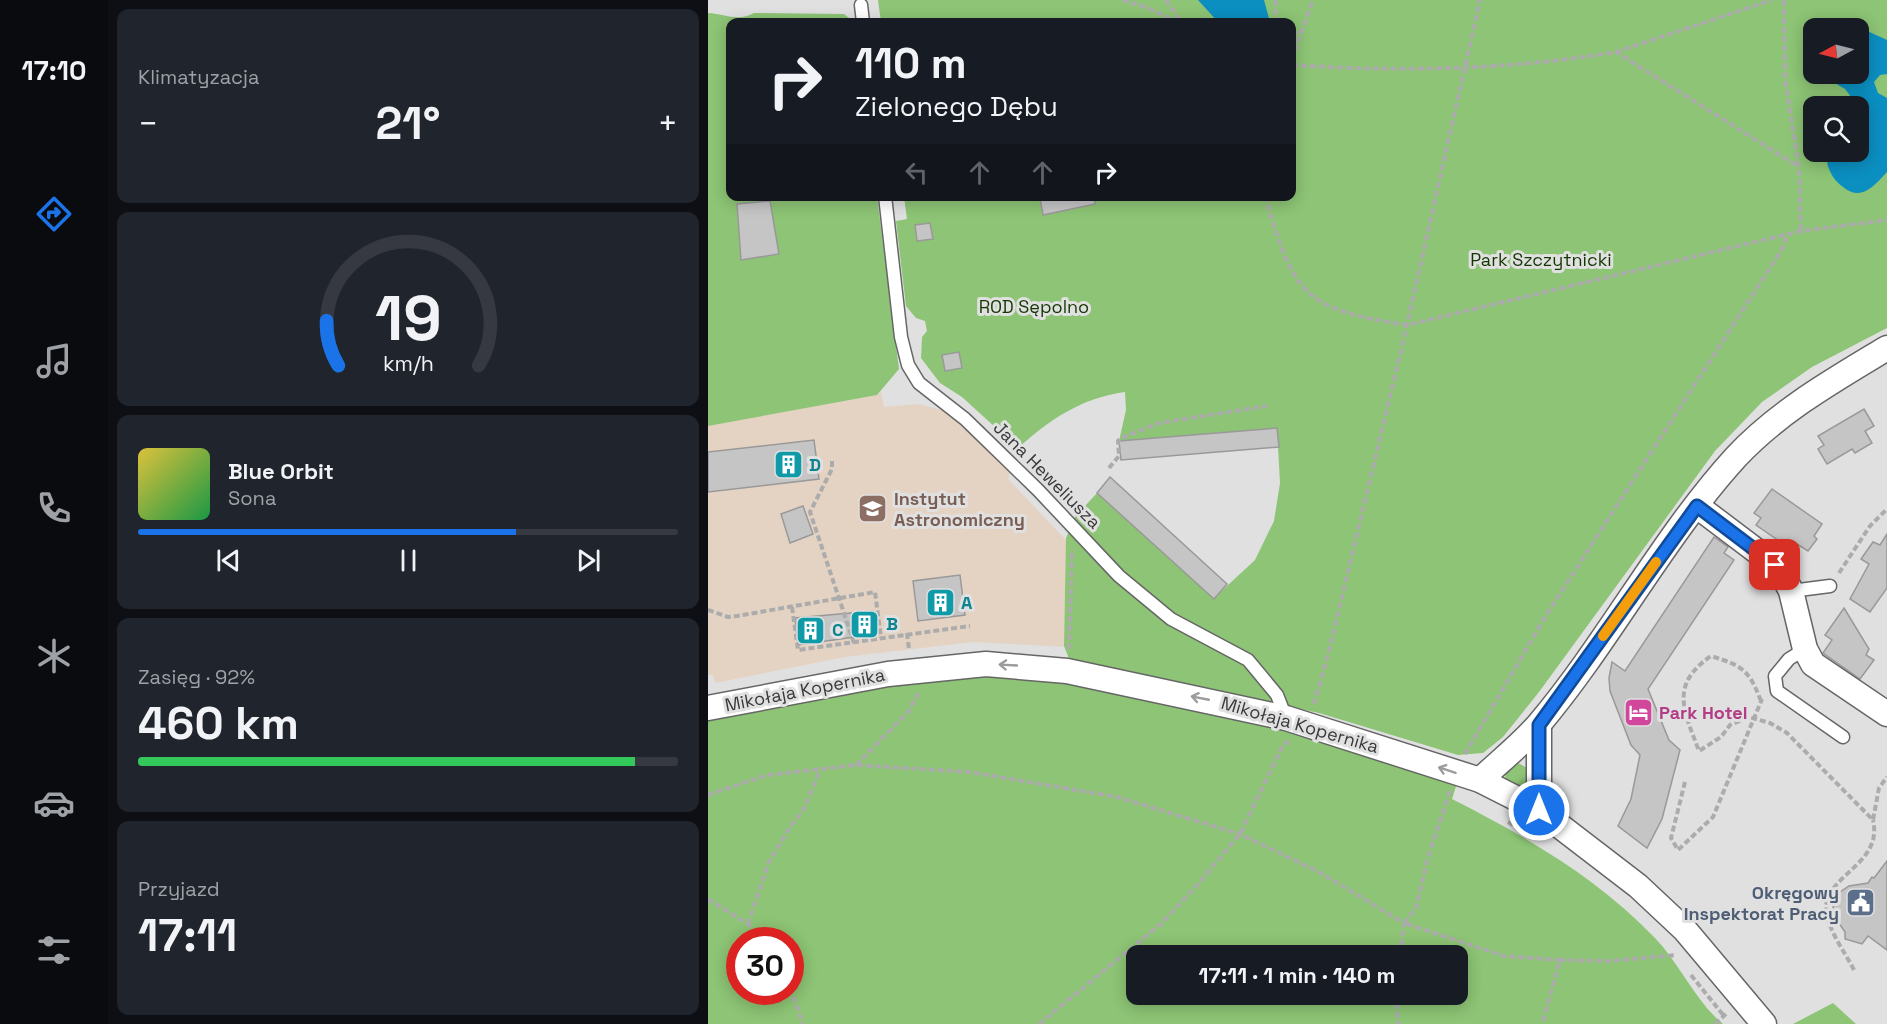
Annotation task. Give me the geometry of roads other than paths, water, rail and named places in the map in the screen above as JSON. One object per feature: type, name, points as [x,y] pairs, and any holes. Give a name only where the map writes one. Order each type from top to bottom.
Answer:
[{"type":"street","points":[[1480,780],[1539,725],[1697,506],[1735,458],[1764,430],[1812,394],[1887,348]]},
{"type":"street","points":[[1697,506],[1775,565],[1791,591],[1805,649],[1812,664],[1887,714]]},
{"type":"street","name":"Mikołaja Kopernika","points":[[708,708],[888,674],[942,668],[986,664],[1067,671],[1293,732],[1448,785],[1480,780],[1539,810],[1638,886],[1685,930],[1764,1024]]},
{"type":"street","points":[[1539,725],[1539,810]]},
{"type":"lane","points":[[861,5],[863,18]]},
{"type":"lane","name":"Jana Heweliusza","points":[[886,201],[901,337],[908,366],[919,383],[964,418],[1075,527],[1119,576],[1172,619],[1248,660],[1277,694],[1293,732]]},
{"type":"lane","points":[[1791,591],[1830,586]]},
{"type":"lane","points":[[1805,649],[1789,659],[1775,676],[1777,691],[1843,737]]},
{"type":"water","points":[[1198,0],[1264,0],[1269,18],[1214,18]]},
{"type":"water","points":[[1869,32],[1887,40],[1887,74],[1880,75],[1874,82],[1878,93],[1887,98],[1887,172],[1872,187],[1861,193],[1850,191],[1840,185],[1831,174],[1827,163],[1869,162],[1869,96],[1850,96],[1845,89],[1836,84],[1869,84]]},
{"type":"place","name":"D","points":[[788,465]]},
{"type":"place","name":"Instytut Astronomiczny","points":[[873,509]]},
{"type":"place","name":"A","points":[[940,603]]},
{"type":"place","name":"B","points":[[865,624]]},
{"type":"place","name":"C","points":[[811,630]]},
{"type":"place","name":"Park Hotel","points":[[1638,713]]},
{"type":"place","name":"Okręgowy Inspektorat Pracy","points":[[1860,903]]},
{"type":"park label","name":"Park Szczytnicki","points":[[1541,260]]},
{"type":"park label","name":"ROD Sępolno","points":[[1034,307]]}]
